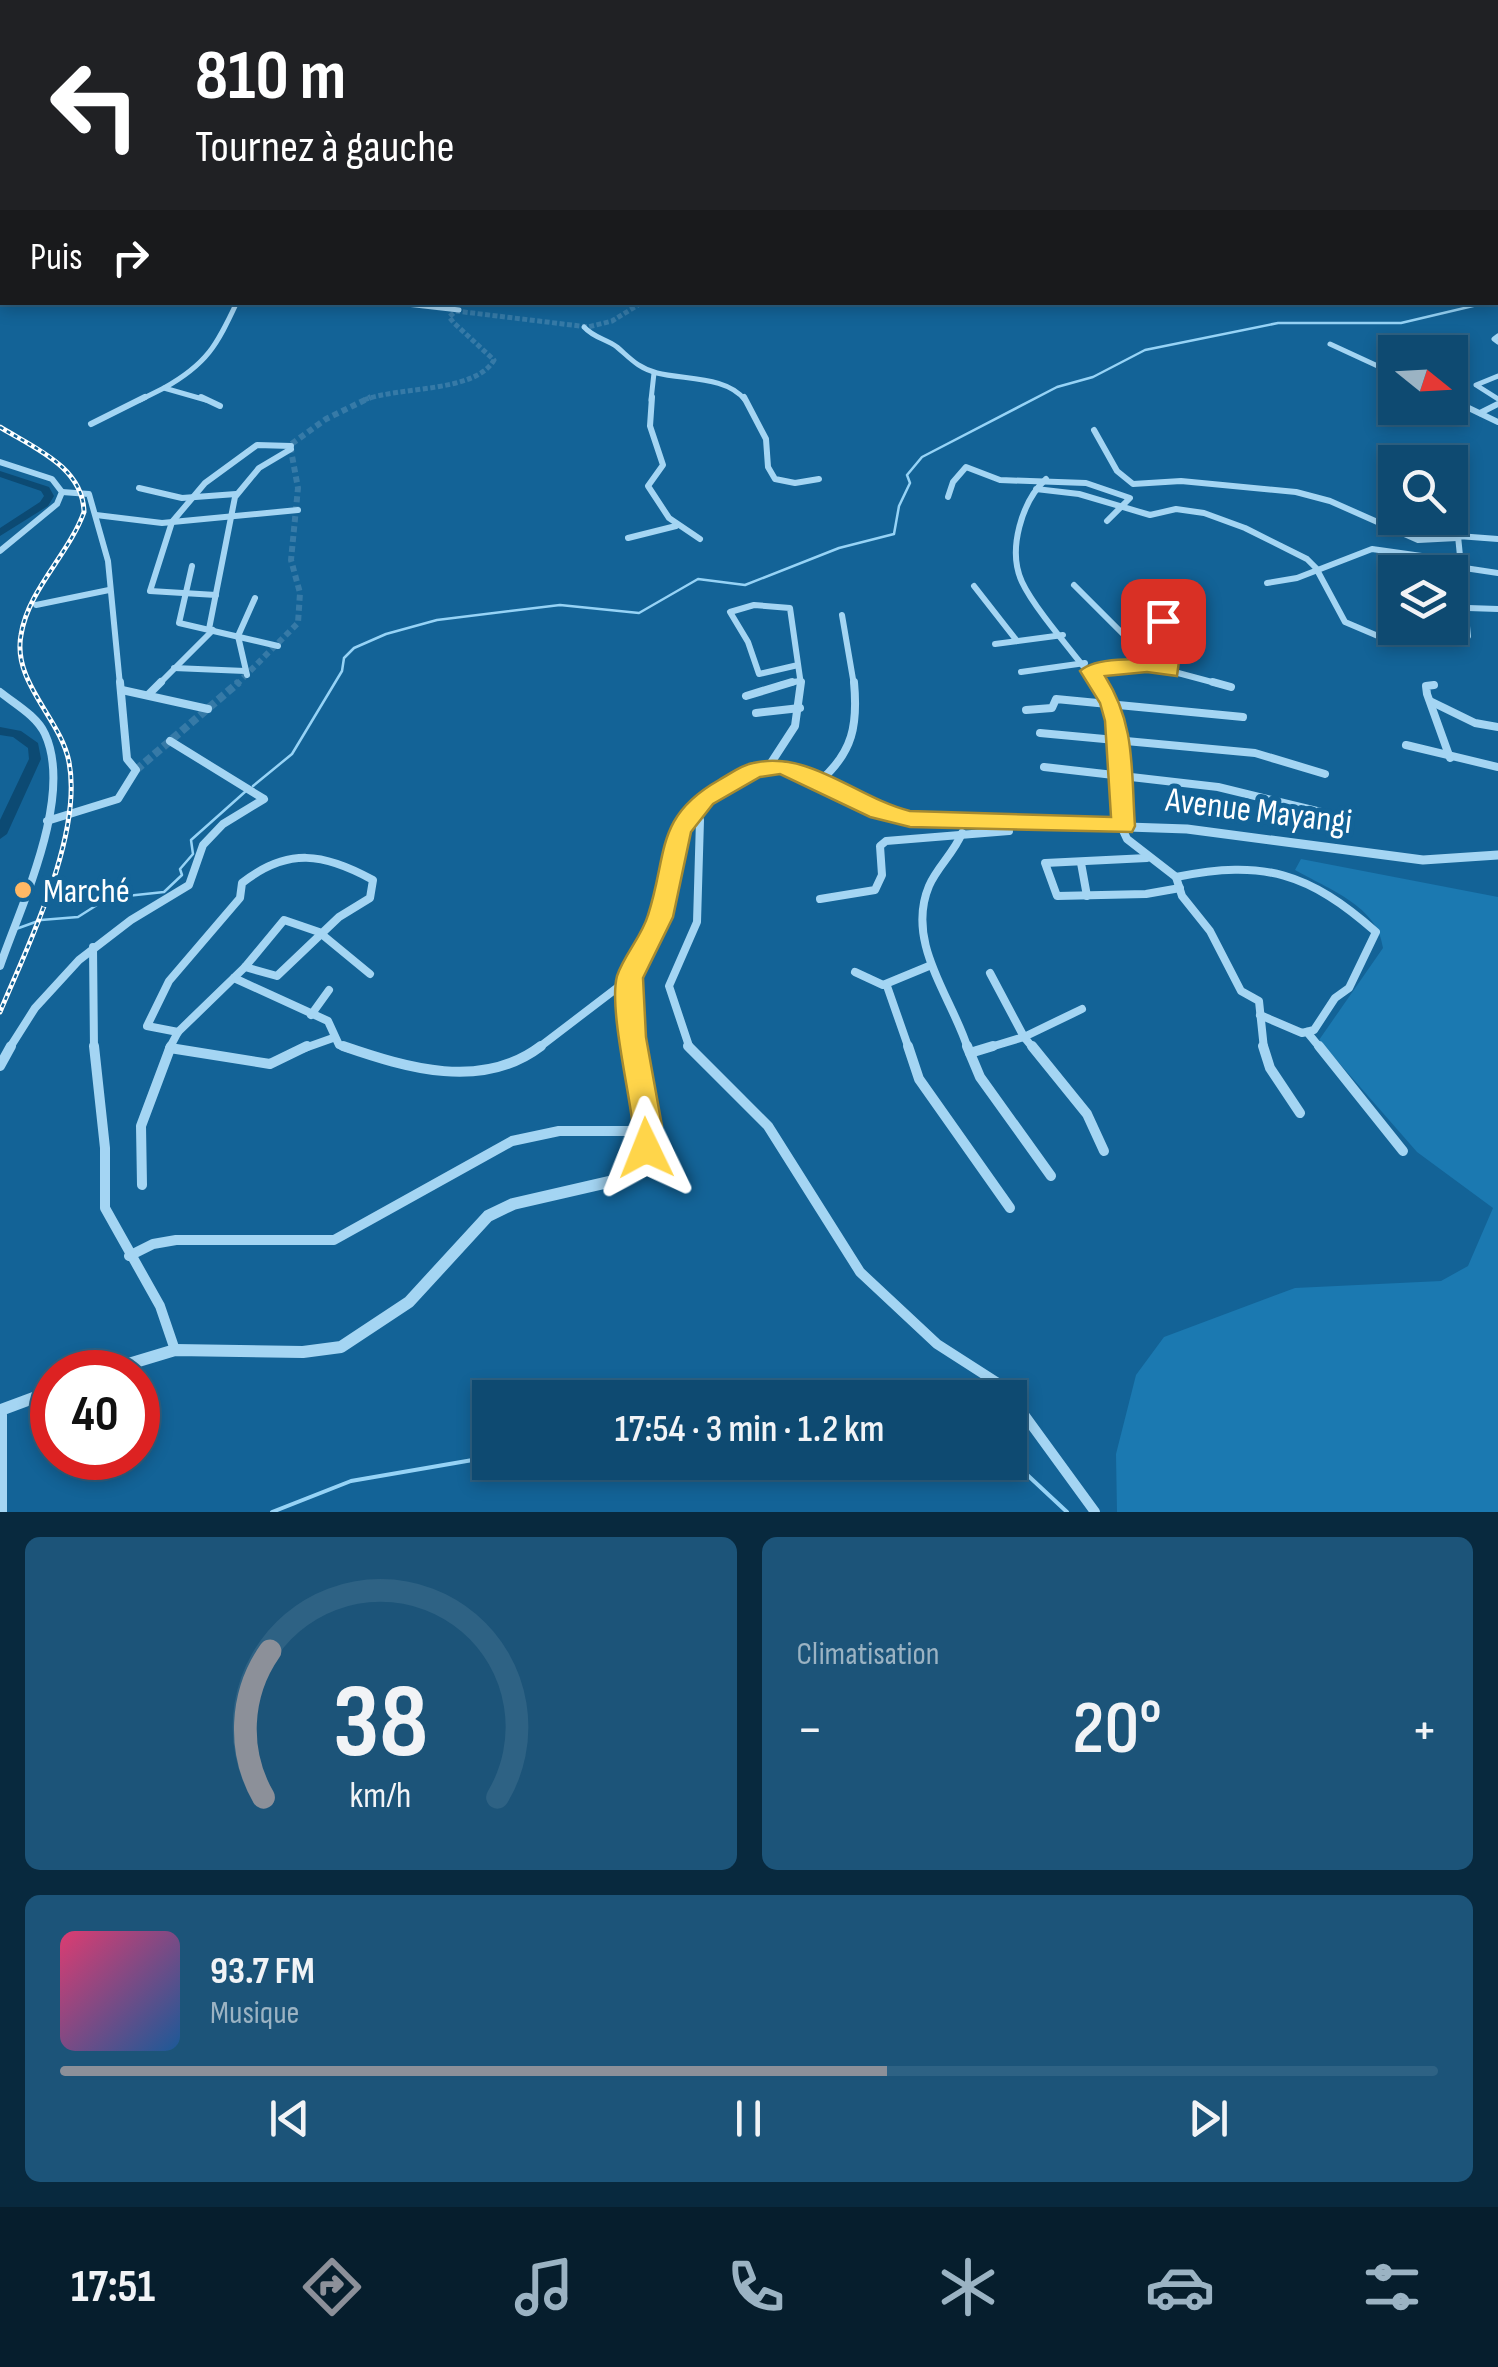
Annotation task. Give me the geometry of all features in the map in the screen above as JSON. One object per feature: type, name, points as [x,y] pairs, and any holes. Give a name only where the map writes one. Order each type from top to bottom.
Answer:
[{"type":"street","points":[[92,424],[202,367],[219,344],[236,305]]},
{"type":"street","points":[[415,305],[459,310]]},
{"type":"street","points":[[584,327],[592,336],[619,348],[632,362],[654,372],[733,386],[742,394],[766,438],[768,467],[775,479],[795,483],[819,479]]},
{"type":"street","points":[[1330,344],[1378,366]]},
{"type":"street","points":[[654,372],[656,391],[650,404],[650,420],[664,466],[648,486],[657,507],[685,535],[700,539]]},
{"type":"street","points":[[1480,413],[1496,398],[1477,384],[1498,376]]},
{"type":"street","points":[[164,388],[196,395],[220,406]]},
{"type":"street","points":[[1468,407],[1498,422]]},
{"type":"street","points":[[1094,430],[1126,480],[1142,486],[1179,481],[1286,490],[1336,504],[1391,533],[1436,542],[1461,534],[1498,539]]},
{"type":"street","points":[[149,694],[211,629],[236,494],[246,480],[291,448],[257,445],[220,470],[172,522],[165,554],[150,590],[216,595]]},
{"type":"street","points":[[0,462],[52,479],[62,492],[89,494],[108,561],[128,759],[136,770],[118,799],[48,821]]},
{"type":"street","points":[[948,497],[952,482],[966,467],[1000,480],[1046,478],[1129,497],[1107,521]]},
{"type":"street","points":[[1046,478],[1022,517],[1018,566],[1026,589],[1088,667],[1111,703],[1119,739],[1122,826],[1126,839],[1176,877],[1190,909],[1210,931],[1241,991],[1259,1002],[1260,1039],[1270,1068],[1300,1114]]},
{"type":"street","points":[[1107,490],[1126,480]]},
{"type":"street","points":[[139,488],[191,498],[236,494]]},
{"type":"street","points":[[1036,489],[1079,494],[1150,515],[1176,509],[1212,516],[1294,550],[1316,568],[1346,622],[1378,636]]},
{"type":"street","points":[[0,551],[57,504],[62,492]]},
{"type":"street","points":[[96,515],[172,522],[298,510]]},
{"type":"street","points":[[628,538],[676,526]]},
{"type":"street","points":[[1458,538],[1458,555]]},
{"type":"street","points":[[1267,584],[1297,578],[1316,568],[1378,549],[1410,555]]},
{"type":"street","points":[[192,566],[178,621],[278,646]]},
{"type":"street","points":[[1468,566],[1498,573]]},
{"type":"street","points":[[1074,585],[1139,650],[1147,666]]},
{"type":"street","points":[[974,586],[1016,642]]},
{"type":"street","points":[[36,605],[109,590]]},
{"type":"street","points":[[174,668],[246,673],[238,636],[255,598]]},
{"type":"street","points":[[1136,600],[1160,618],[1172,639],[1170,671]]},
{"type":"street","points":[[234,978],[331,1024],[338,1044],[413,1069],[511,1066],[541,1049],[630,978],[661,917],[676,839],[693,811],[721,786],[769,766],[794,727],[800,708],[799,681],[798,666],[788,606],[749,605],[730,612],[748,642],[759,674],[798,666]]},
{"type":"street","points":[[1468,608],[1498,609]]},
{"type":"street","points":[[820,781],[840,763],[853,738],[852,662],[842,614]]},
{"type":"street","points":[[995,644],[1063,635]]},
{"type":"street","points":[[1021,672],[1147,666],[1231,687]]},
{"type":"street","points":[[746,696],[799,681]]},
{"type":"street","points":[[1434,684],[1426,686],[1450,758]]},
{"type":"street","points":[[122,690],[208,709]]},
{"type":"street","points":[[0,692],[34,720],[47,738],[52,779],[48,821],[1,964]]},
{"type":"street","points":[[1026,710],[1052,708],[1054,699],[1243,717]]},
{"type":"street","points":[[1432,702],[1475,723],[1498,727]]},
{"type":"street","points":[[756,713],[800,708]]},
{"type":"street","points":[[1040,732],[1255,753],[1325,774]]},
{"type":"street","points":[[0,1066],[3,1053],[36,1002],[93,947],[133,917],[192,883],[203,845],[223,824],[264,800],[170,741]]},
{"type":"street","points":[[1406,746],[1498,767]]},
{"type":"street","name":"Avenue Mayangi","points":[[769,766],[791,768],[868,807],[895,816],[1220,833],[1423,860],[1498,855]]},
{"type":"street","points":[[1044,767],[1178,780],[1274,796],[1321,812]]},
{"type":"street","points":[[693,811],[700,820],[698,916],[668,986],[688,1048],[768,1126],[867,1280],[937,1344],[1004,1387],[1095,1512]]},
{"type":"street","points":[[820,899],[875,890],[882,875],[880,846],[886,841],[1009,832],[1007,822]]},
{"type":"street","points":[[962,833],[954,852],[933,874],[926,893],[922,929],[928,966],[981,1078],[1022,1127],[1051,1176]]},
{"type":"street","points":[[178,1032],[147,1026],[170,982],[240,898],[242,883],[265,865],[298,856],[321,858],[349,866],[373,880],[373,895],[338,917],[277,976],[244,967]]},
{"type":"street","points":[[1148,858],[1045,863],[1057,896],[1146,894],[1180,888]]},
{"type":"street","points":[[1081,863],[1087,896]]},
{"type":"street","points":[[1176,877],[1224,866],[1289,872],[1364,918],[1376,932],[1349,988],[1334,998],[1325,1018],[1307,1032]]},
{"type":"street","points":[[142,1185],[141,1126],[178,1032],[234,978],[286,919],[322,934],[370,974]]},
{"type":"street","points":[[93,947],[93,1036],[105,1148],[106,1208],[129,1256],[160,1306],[175,1350]]},
{"type":"street","points":[[854,972],[871,985],[887,986],[928,966]]},
{"type":"street","points":[[990,973],[1024,1038],[1087,1114],[1104,1151]]},
{"type":"street","points":[[160,1355],[175,1350],[303,1352],[352,1343],[392,1316],[428,1284],[488,1216],[513,1204],[622,1177],[640,1161],[648,1132],[633,1037],[630,978]]},
{"type":"street","points":[[887,986],[919,1080],[1010,1208]]},
{"type":"street","points":[[311,1015],[329,990]]},
{"type":"street","points":[[970,1053],[1024,1038],[1082,1009]]},
{"type":"street","points":[[1260,1014],[1307,1032],[1403,1151]]},
{"type":"street","points":[[170,1048],[270,1064],[333,1038]]},
{"type":"street","points":[[129,1256],[154,1244],[176,1240],[334,1240],[512,1141],[584,1129],[648,1132]]},
{"type":"street","points":[[1,1512],[0,1408],[30,1398]]},
{"type":"shaded area","points":[[1301,859],[1498,897],[1498,1512],[1117,1512],[1116,1454],[1136,1375],[1164,1337],[1295,1288],[1441,1281],[1468,1266],[1493,1208],[1417,1152],[1319,1040],[1383,948],[1379,933],[1362,910],[1295,870]]},
{"type":"waterway","points":[[253,786],[292,754],[342,671],[344,658],[354,648],[386,634],[437,620],[560,605],[639,613],[698,579],[745,585],[839,548],[894,534],[899,506],[910,483],[907,475],[922,457],[1057,387],[1093,377],[1145,350],[1278,323],[1401,323],[1477,305]]},
{"type":"waterway","points":[[0,474],[45,489],[49,496],[44,504],[0,533]]},
{"type":"waterway","points":[[0,731],[17,734],[34,746],[35,759],[0,834]]},
{"type":"waterway","points":[[16,929],[41,920],[78,917],[108,898],[164,892],[182,875],[180,869],[193,854],[191,840],[246,791]]},
{"type":"waterway","points":[[272,1512],[351,1481],[472,1460]]},
{"type":"waterway","points":[[1027,1475],[1067,1512]]},
{"type":"tunnel","points":[[366,399],[454,383],[484,371],[494,360],[449,317],[456,311],[588,327],[612,321],[638,305]]},
{"type":"tunnel","points":[[366,399],[371,397]]},
{"type":"tunnel","points":[[239,682],[298,623],[300,593],[291,560],[298,488],[290,445],[326,419],[366,399]]},
{"type":"tunnel","points":[[136,770],[239,682]]},
{"type":"tunnel","points":[[236,685],[239,682]]},
{"type":"railway","points":[[0,427],[66,471],[81,496],[84,512],[40,587],[21,635],[24,669],[64,746],[71,791],[61,856],[0,1012]]},
{"type":"place","name":"Marché","points":[[23,890]]},
{"type":"route","points":[[646,1148],[648,1126],[629,997],[631,971],[661,917],[679,830],[704,798],[754,770],[780,766],[801,772],[868,807],[910,819],[1124,826],[1116,721],[1111,703],[1091,671],[1147,666],[1170,671],[1172,639],[1163,621]]}]
